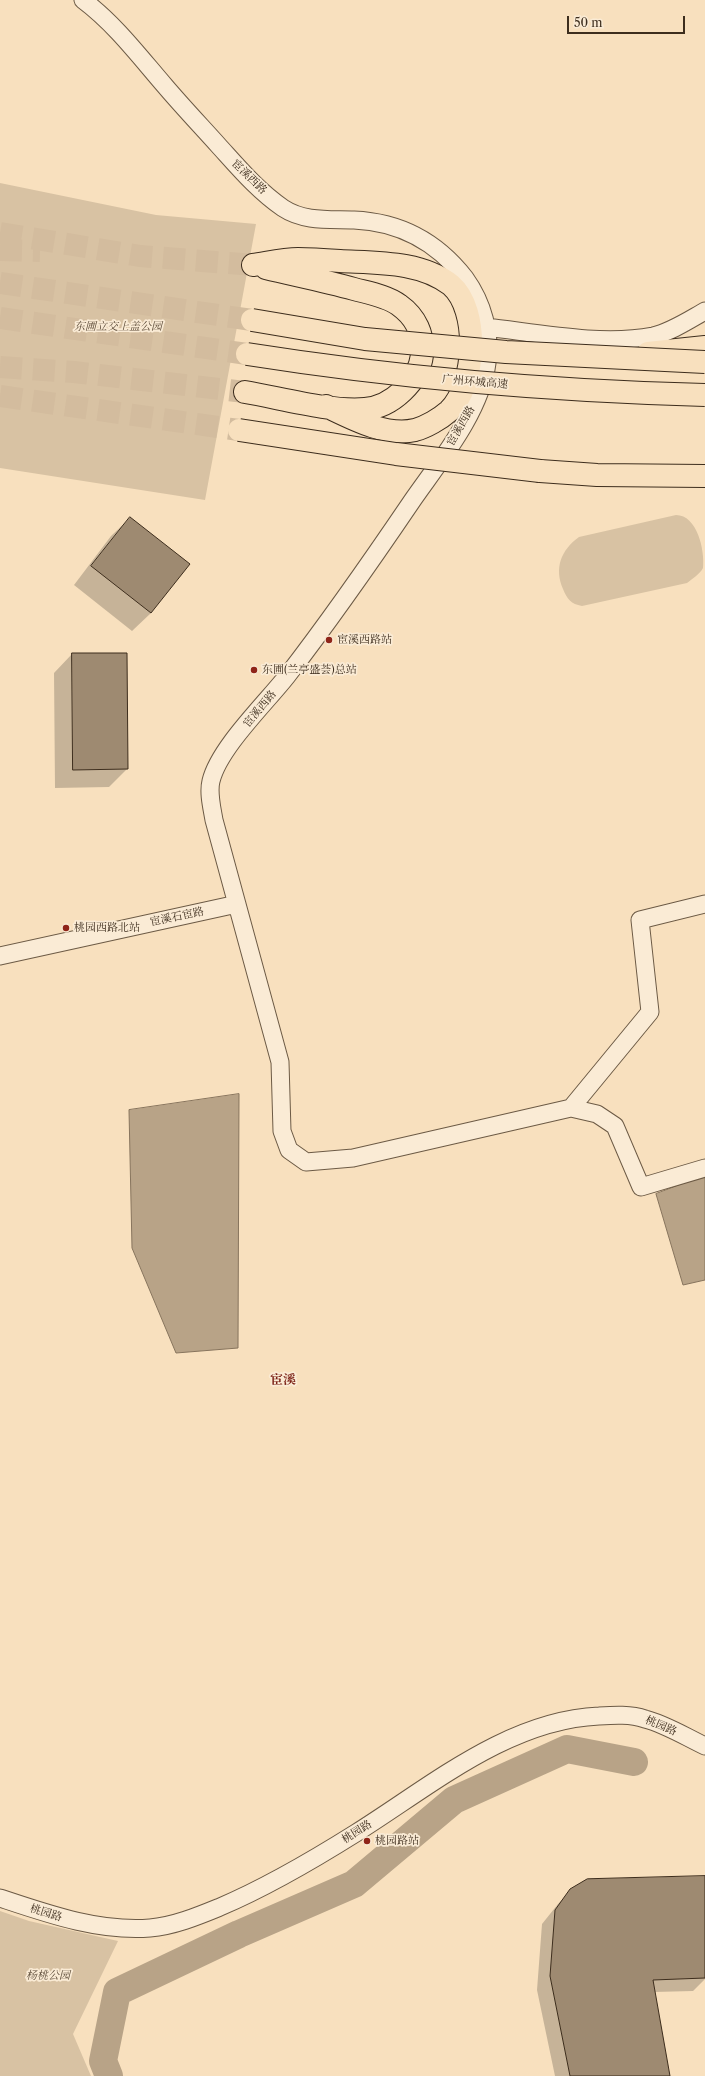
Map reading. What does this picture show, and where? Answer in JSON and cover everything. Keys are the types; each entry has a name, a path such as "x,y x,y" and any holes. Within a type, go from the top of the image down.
{"highway":[{"path":"245,392 326,406 366,409 382,404 409,385 420,368 422,352 420,331 410,313 398,304 374,294 253,265 297,259 382,264 411,268 434,275 451,286 462,298 471,338 470,365 462,392 449,411 431,424 414,430 387,430 364,424 326,406"},
{"path":"252,320 365,339 506,352 596,358 705,362"},
{"path":"596,358 705,347"},
{"name":"广州环城高速","path":"247,354 348,370 455,381 569,390 705,395"},
{"path":"239,430 396,454 540,471 597,475 705,476"}],"street":[{"name":"宦溪西路","path":"83,0 111,24 236,166 269,196 296,216 357,220 391,225 412,233 432,245 451,261 467,282 479,302 489,338 487,364 484,378 475,403 452,442 322,631 227,750 210,782 211,803 280,1062 282,1131 288,1150 306,1162 353,1158 571,1108"},
{"path":"486,327 606,340 653,336 681,324 705,311"},
{"name":"宦溪石宦路","path":"0,956 237,904"},
{"path":"705,904 640,920 650,1012 571,1108 597,1114 615,1126 641,1187 705,1168"},
{"name":"桃园路","path":"0,1898 58,1917 102,1926 128,1929 152,1928 184,1921 250,1894 354,1835 483,1752 529,1729 560,1720 617,1715 645,1718 705,1746"}],"green space":[{"name":"东圃立交上盖公园","path":"0,183 156,215 256,224 205,500 0,468"},
{"path":"676,515 689,521 694,527 703,552 703,568 687,583 582,606 575,604 568,598 560,581 559,567 568,548 579,537"},
{"name":"杨桃公园","path":"0,1911 29,1921 118,1941 73,2034 91,2076 0,2076"}],"shaded area":[{"path":"239,1094 238,1348 176,1353 132,1248 129,1110"},
{"path":"705,1176 705,1280 683,1285 656,1194"}],"building":[{"path":"130,517 190,564 151,613 91,566"},
{"path":"72,653 127,653 128,769 73,770"},
{"path":"705,1876 705,1978 653,1980 670,2076 570,2076 550,1976 555,1910 570,1889 587,1879"}],"waterway":[{"path":"109,2076 103,2061 117,1992 239,1934 354,1884 454,1800 567,1749 634,1762"}],"tunnel":[{"path":"0,233 140,256 253,265"},
{"path":"0,250 40,251"},
{"path":"0,283 252,320"},
{"path":"0,318 247,354"},
{"path":"0,367 74,372 245,392"},
{"path":"0,396 239,430"}],"place":[{"name":"宦溪西路站","path":"329,640"},
{"name":"东圃(兰亭盛荟)总站","path":"254,670"},
{"name":"桃园西路北站","path":"66,928"},
{"name":"桃园路站","path":"367,1841"}],"district":[{"name":"宦溪","path":"283,1380"}]}
